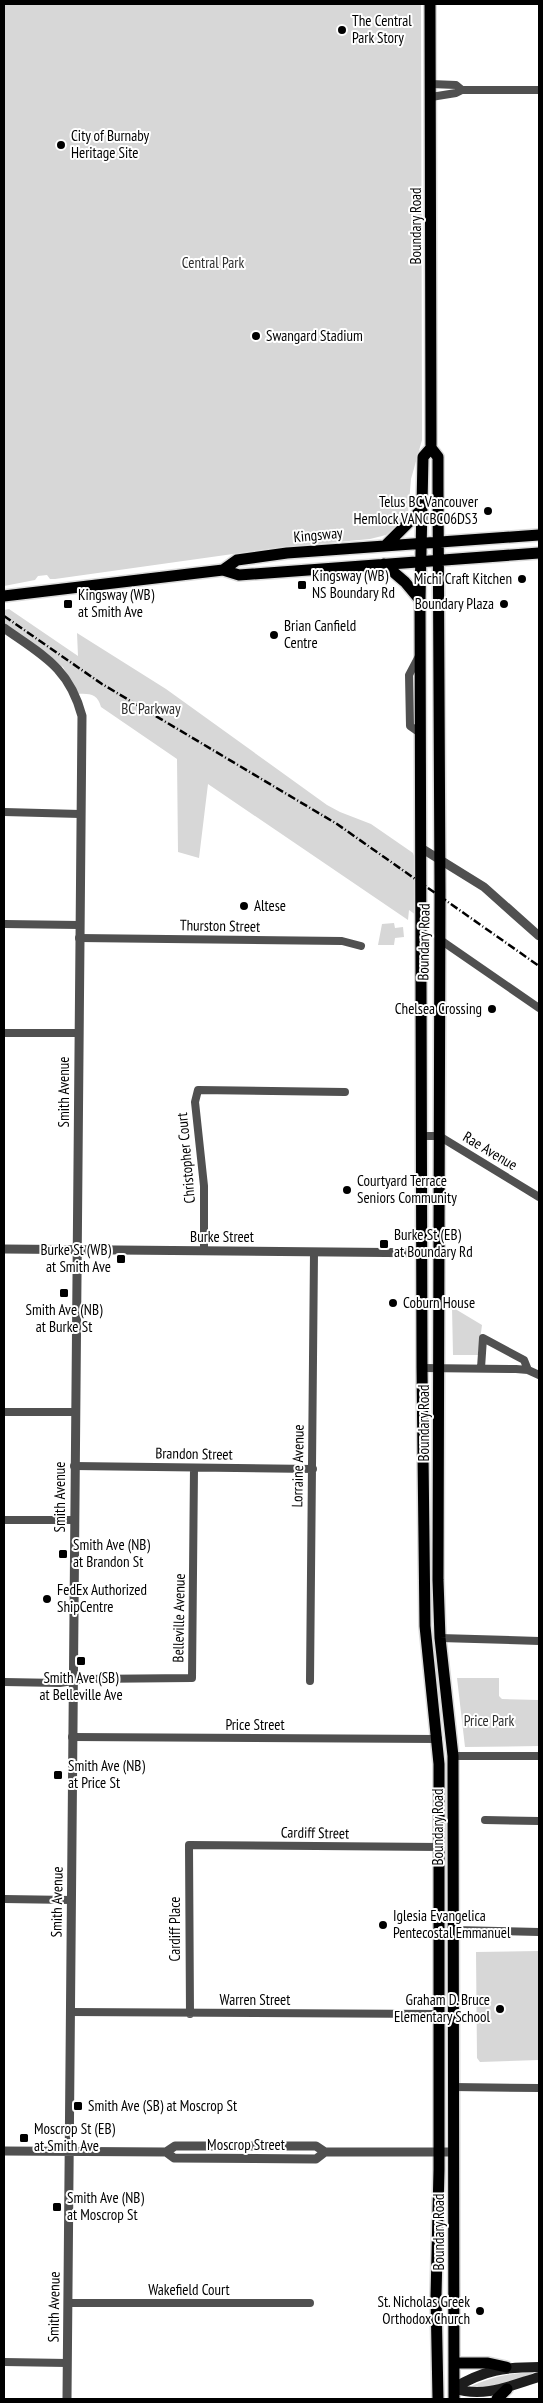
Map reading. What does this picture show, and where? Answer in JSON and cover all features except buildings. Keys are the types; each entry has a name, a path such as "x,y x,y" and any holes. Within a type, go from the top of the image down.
{"main road":[{"name":"Boundary Road","path":"430,4 431,448 438,457 439,542 440,1368 438,1580 440,1638 453,1756 454,2394"},
{"name":"Boundary Road","path":"431,448 423,457 420,600 423,1136 422,1368 425,1626 430,1691 435,1711 438,1739 440,1847 438,2399"},
{"path":"386,544 421,510"},
{"name":"Kingsway","path":"223,570 237,560 287,553 386,544 539,535"},
{"name":"Kingsway","path":"4,596 223,570 239,575 539,553"},
{"path":"384,564 405,582 420,600"},
{"path":"435,1711 446,1749 453,1756"},
{"path":"454,2363 488,2362 506,2367 539,2367"},
{"path":"446,2399 475,2376 506,2367"},
{"path":"437,2375 454,2394"},
{"path":"454,2394 507,2389 539,2378"},
{"path":"497,2399 507,2389"}],"street":[{"path":"431,84 456,85 462,90"},
{"path":"431,97 456,93 462,90 539,90"},
{"name":"Smith Avenue","path":"4,628 48,658 61,671 80,708 82,716 67,2399"},
{"path":"4,812 80,814"},
{"path":"421,848 484,887 539,936"},
{"path":"4,924 79,925"},
{"name":"Thurston Street","path":"79,938 342,941 361,946"},
{"path":"440,939 539,1008"},
{"path":"4,1033 78,1033"},
{"name":"Christopher Court","path":"204,1251 204,1195 195,1102 198,1090 345,1092"},
{"name":"Rae Avenue","path":"423,1136 440,1136 539,1198"},
{"name":"Burke Street","path":"4,1249 439,1253"},
{"name":"Lorraine Avenue","path":"310,1681 314,1252"},
{"path":"481,1368 483,1338 524,1360 528,1370"},
{"path":"422,1368 528,1370 539,1375"},
{"path":"4,1412 75,1412"},
{"name":"Brandon Street","path":"74,1466 313,1469"},
{"name":"Belleville Avenue","path":"72,1682 85,1679 192,1678 194,1468"},
{"path":"4,1520 74,1520"},
{"path":"440,1638 539,1641"},
{"path":"4,1682 72,1682"},
{"name":"Price Street","path":"72,1737 438,1739"},
{"path":"453,1756 539,1756"},
{"path":"485,1820 539,1820"},
{"name":"Cardiff Street","path":"189,1845 440,1847"},
{"name":"Cardiff Place","path":"189,1845 190,2014"},
{"path":"4,1899 71,1900"},
{"path":"453,1930 539,1932"},
{"name":"Warren Street","path":"70,2012 439,2014"},
{"path":"453,2087 539,2088"},
{"name":"Moscrop Street","path":"4,2151 166,2152 175,2146 316,2146 325,2152 453,2152"},
{"name":"Moscrop Street","path":"166,2152 174,2158 316,2159 325,2152"},
{"name":"Wakefield Court","path":"68,2303 310,2303"},
{"path":"4,2362 67,2363"}],"green space":[{"name":"Central Park","path":"4,4 421,4 422,440 411,479 408,514 405,519 386,535 370,539 275,548 55,579 50,579 47,575 38,576 35,580 4,586"},
{"name":"BC Parkway","path":"9,609 78,656 77,633 166,689 327,805 371,824 413,853 415,859 416,915 409,910 408,920 208,784 199,858 178,852 177,759 101,707 98,699 92,695 77,694 63,667 4,624 4,610"},
{"path":"394,923 395,928 403,927 404,937 395,938 394,945 378,945 382,924"},
{"path":"452,1307 482,1325 478,1355 453,1355"},
{"name":"Price Park","path":"457,1678 499,1678 499,1696 502,1699 539,1700 539,1746 465,1747"},
{"name":"Graham D. Bruce Elementary School","path":"539,1951 539,2060 480,2062 477,2058 476,1952"},
{"path":"534,2372 521,2379 504,2384 470,2387 501,2376"}],"railway":[{"path":"4,616 102,684 337,824 539,966"}],"place":[{"name":"The Central Park Story","path":"342,30"},
{"name":"City of Burnaby Heritage Site","path":"61,145"},
{"name":"Swangard Stadium","path":"256,336"},
{"name":"Telus BC Vancouver Hemlock VANCBC06DS3","path":"488,511"},
{"name":"Michi Craft Kitchen","path":"522,579"},
{"name":"Kingsway (WB) NS Boundary Rd","path":"302,585"},
{"name":"Kingsway (WB) at Smith Ave","path":"68,604"},
{"name":"Boundary Plaza","path":"504,604"},
{"name":"Brian Canfield Centre","path":"274,635"},
{"name":"Altese","path":"244,906"},
{"name":"Chelsea Crossing","path":"492,1009"},
{"name":"Courtyard Terrace Seniors Community","path":"347,1190"},
{"name":"Burke St (EB) at Boundary Rd","path":"384,1244"},
{"name":"Burke St (WB) at Smith Ave","path":"121,1259"},
{"name":"Smith Ave (NB) at Burke St","path":"64,1293"},
{"name":"Coburn House","path":"393,1303"},
{"name":"Smith Ave (NB) at Brandon St","path":"63,1554"},
{"name":"FedEx Authorized ShipCentre","path":"47,1599"},
{"name":"Smith Ave (SB) at Belleville Ave","path":"81,1661"},
{"name":"Smith Ave (NB) at Price St","path":"58,1775"},
{"name":"Iglesia Evangelica Pentecostal Emmanuel","path":"383,1925"},
{"name":"Graham D. Bruce Elementary School","path":"500,2009"},
{"name":"Smith Ave (SB) at Moscrop St","path":"78,2106"},
{"name":"Moscrop St (EB) at Smith Ave","path":"24,2138"},
{"name":"Smith Ave (NB) at Moscrop St","path":"57,2207"},
{"name":"St. Nicholas Greek Orthodox Church","path":"480,2311"}]}
